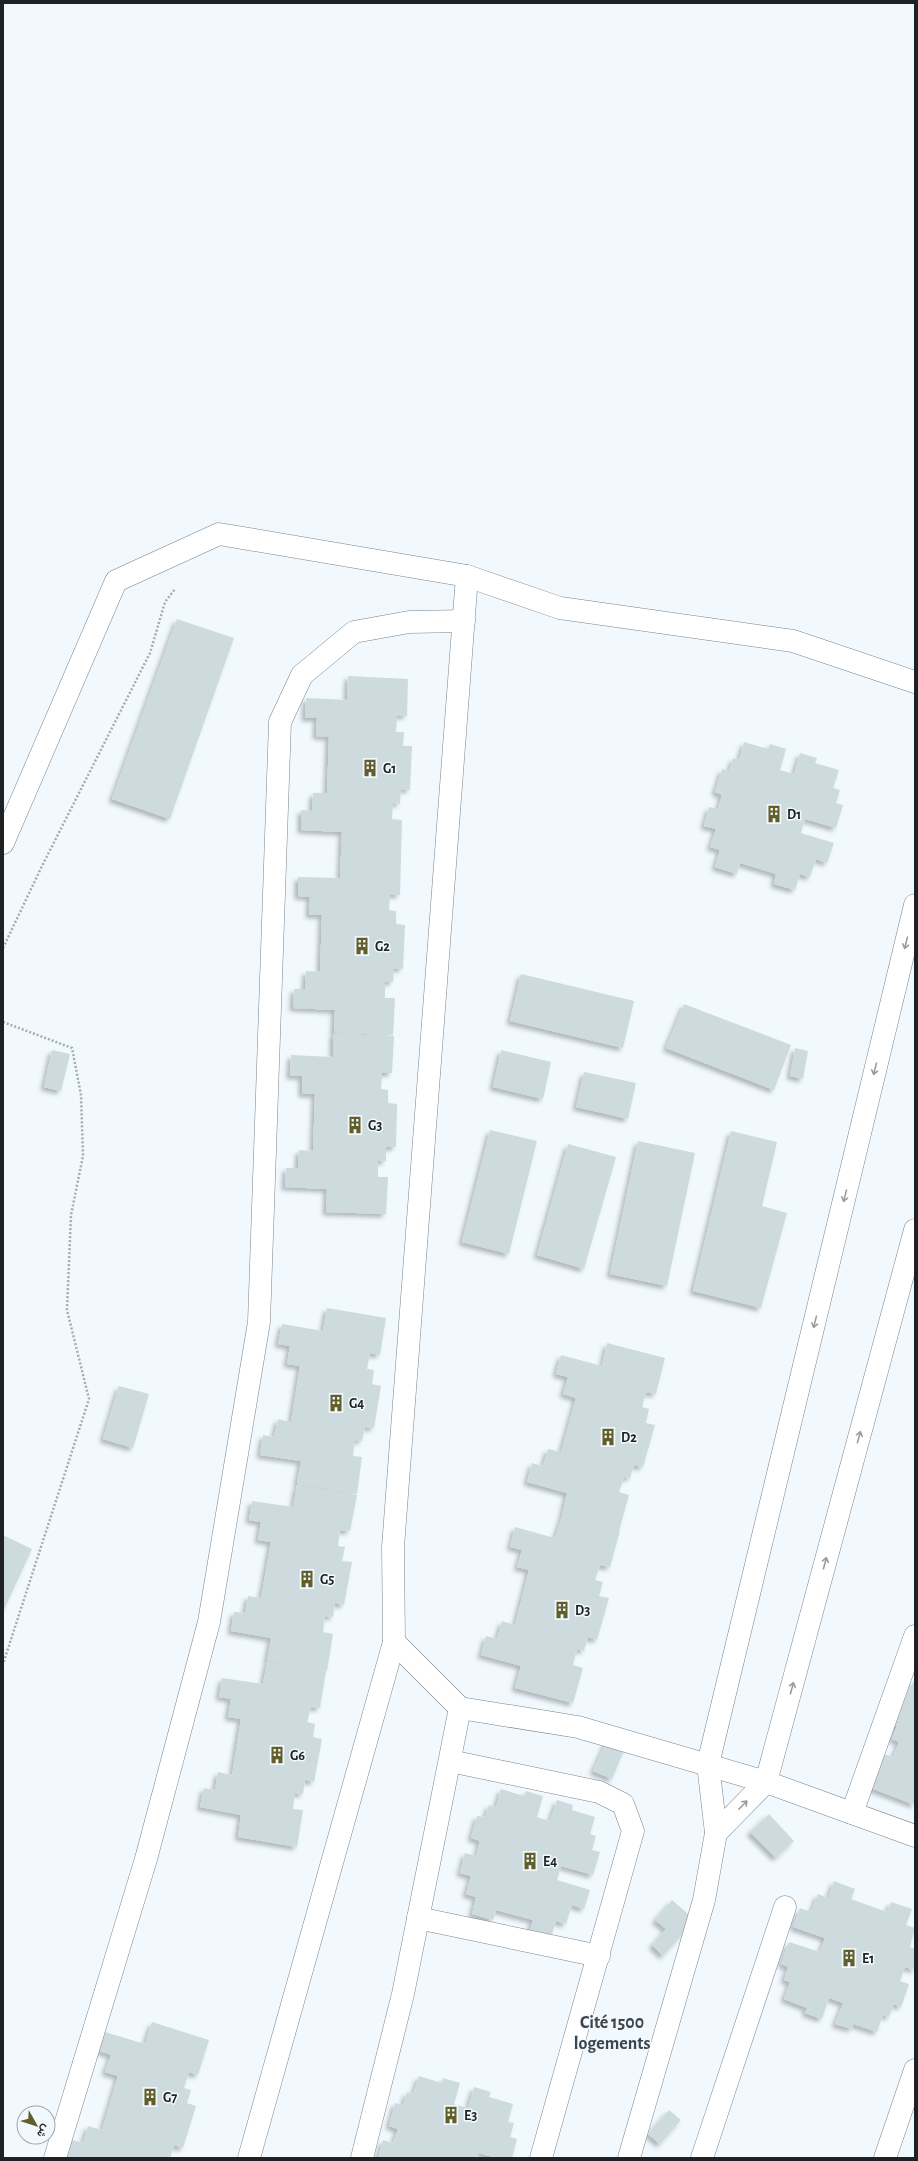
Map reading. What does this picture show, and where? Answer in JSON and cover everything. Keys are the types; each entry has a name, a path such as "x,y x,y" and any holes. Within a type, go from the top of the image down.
{"street":[{"path":"3,843 116,581 219,534 467,576 560,608 793,641 915,682"},
{"path":"249,2158 394,1642 393,1548 467,576"},
{"path":"55,2158 146,1859 208,1622 259,1322 280,722 302,675 354,632 409,622 464,621"},
{"path":"629,2158 704,1900 716,1833 708,1764 915,905"},
{"path":"716,1833 766,1782 915,1230"},
{"path":"852,1813 915,1636"},
{"path":"394,1642 460,1708 578,1726 766,1782 915,1836"},
{"path":"362,2158 403,1994 460,1708"},
{"path":"450,1761 599,1792 623,1804 633,1831 541,2158"},
{"path":"702,2158 785,1907"},
{"path":"418,1918 599,1956"},
{"path":"885,2158 915,2070"}],"path":[{"path":"3,948 42,866 150,653 165,602 180,584"},
{"path":"3,1022 72,1048 81,1095 83,1156 72,1215 67,1310 89,1399 3,1664"}],"building":[{"path":"177,619 234,638 170,819 112,799"},
{"path":"348,676 408,679 407,716 397,715 396,732 404,732 403,746 412,746 410,790 401,789 400,804 393,803 392,819 402,820 400,895 390,894 389,910 396,911 396,924 405,925 403,969 394,968 393,982 385,982 385,998 395,998 393,1035 334,1033 335,1010 293,1008 294,989 305,989 306,971 320,972 322,915 309,915 310,897 298,896 298,877 340,878 342,832 301,830 301,810 312,811 313,793 327,793 329,737 316,736 317,718 305,718 306,698 347,700"},
{"name":"D1","path":"744,742 768,749 770,744 786,749 780,770 794,774 800,753 817,758 815,763 839,770 833,788 840,790 836,803 843,805 836,828 805,819 801,833 834,843 827,863 816,859 810,877 800,874 795,890 774,884 776,874 740,863 737,874 715,867 720,850 710,847 716,829 704,826 709,807 718,809 722,795 715,792 722,769 729,771 733,758 739,760"},
{"path":"521,974 634,1001 623,1048 510,1021"},
{"path":"684,1004 791,1045 774,1090 666,1048"},
{"name":"G3","path":"333,1034 394,1036 392,1073 382,1073 381,1089 388,1090 388,1103 397,1104 396,1147 386,1147 386,1161 378,1161 378,1177 388,1177 386,1214 326,1212 327,1189 285,1187 286,1168 298,1168 299,1150 313,1151 315,1094 302,1094 302,1076 290,1076 291,1055 333,1057"},
{"path":"795,1048 808,1051 803,1079 790,1076"},
{"path":"52,1050 70,1054 61,1091 44,1087"},
{"path":"501,1050 551,1062 543,1099 493,1087"},
{"path":"584,1072 636,1083 628,1119 576,1107"},
{"path":"490,1130 537,1141 509,1254 462,1242"},
{"path":"731,1131 777,1142 762,1206 787,1213 761,1308 693,1291"},
{"path":"638,1141 695,1153 667,1286 610,1274"},
{"path":"568,1144 616,1157 584,1269 537,1255"},
{"name":"G4","path":"327,1308 386,1318 380,1355 370,1353 367,1369 374,1370 372,1384 381,1386 374,1428 365,1427 362,1441 355,1440 353,1456 362,1457 357,1494 297,1484 301,1461 260,1455 263,1435 274,1437 278,1419 291,1422 300,1366 287,1364 290,1346 278,1344 282,1324 323,1331"},
{"path":"607,1343 665,1358 656,1394 646,1392 642,1407 649,1409 646,1423 655,1425 643,1467 634,1465 630,1478 624,1477 619,1492 629,1495 610,1567 600,1565 595,1580 603,1582 599,1596 609,1598 597,1640 588,1637 584,1651 577,1649 573,1665 583,1668 573,1703 515,1688 521,1666 481,1655 486,1636 497,1639 502,1621 515,1625 529,1570 517,1567 522,1550 510,1547 515,1527 555,1538 562,1516 567,1493 527,1482 532,1463 543,1466 548,1449 561,1452 576,1398 563,1394 568,1377 556,1374 561,1355 602,1366"},
{"path":"119,1386 149,1394 133,1448 103,1439"},
{"name":"G5","path":"297,1485 357,1495 350,1531 340,1530 338,1546 345,1547 342,1561 352,1562 344,1605 335,1603 333,1617 325,1616 323,1632 333,1634 327,1671 267,1661 271,1638 231,1631 234,1612 245,1613 248,1596 261,1598 271,1542 258,1540 261,1522 249,1520 252,1501 293,1507"},
{"path":"3,1535 32,1549 3,1612"},
{"name":"G6","path":"267,1662 326,1671 320,1708 311,1707 307,1722 315,1724 313,1737 322,1739 314,1782 305,1780 303,1794 295,1793 293,1809 303,1810 297,1847 238,1837 241,1815 200,1807 204,1788 215,1790 218,1772 232,1775 241,1719 228,1717 231,1699 219,1697 222,1678 263,1684"},
{"path":"915,1678 915,1805 871,1788 884,1754 893,1757 899,1742 892,1739 897,1726 888,1723 903,1682 912,1685"},
{"path":"608,1738 626,1746 612,1779 593,1771"},
{"name":"E4","path":"501,1789 524,1796 526,1791 543,1796 537,1817 550,1821 557,1800 573,1805 572,1810 595,1817 590,1834 596,1836 592,1850 600,1852 593,1875 561,1866 557,1880 590,1890 584,1909 572,1905 566,1924 556,1921 551,1937 530,1931 533,1920 496,1910 493,1920 472,1914 476,1897 466,1894 471,1876 460,1873 465,1853 476,1856 480,1841 471,1838 477,1816 485,1817 489,1805 496,1807"},
{"path":"769,1814 794,1841 776,1858 750,1832"},
{"name":"E1","path":"834,1881 855,1889 851,1899 887,1912 891,1902 912,1909 906,1925 915,1928 910,1947 915,1949 915,1970 905,1967 900,1981 909,1984 901,2007 894,2004 889,2017 883,2015 877,2032 853,2024 852,2029 835,2024 843,2003 829,1998 822,2019 805,2013 807,2008 784,1999 790,1982 784,1980 788,1967 781,1964 789,1942 820,1952 825,1938 793,1927 800,1908 811,1912 818,1894 828,1898"},
{"path":"672,1900 695,1920 663,1956 652,1945 666,1929 655,1920"},
{"name":"G7","path":"152,2022 209,2040 198,2075 189,2072 184,2088 191,2090 187,2103 196,2106 183,2148 174,2145 170,2158 163,2156 162,2158 67,2158 72,2140 83,2143 88,2126 102,2130 118,2076 105,2072 111,2055 100,2051 105,2032 145,2044"},
{"name":"E3","path":"419,2076 442,2083 443,2078 460,2083 454,2104 468,2108 474,2087 491,2092 489,2097 513,2104 508,2122 514,2123 510,2137 517,2139 512,2158 497,2158 479,2153 477,2158 378,2158 383,2140 393,2143 398,2129 389,2126 395,2103 403,2105 407,2092 413,2094"},
{"path":"669,2110 681,2120 660,2144 648,2134"}],"place":[{"name":"G1","path":"370,768"},
{"name":"D1","path":"774,814"},
{"name":"G2","path":"362,946"},
{"name":"G3","path":"355,1125"},
{"name":"G4","path":"336,1403"},
{"name":"D2","path":"608,1437"},
{"name":"G5","path":"307,1579"},
{"name":"D3","path":"562,1610"},
{"name":"G6","path":"277,1755"},
{"name":"E4","path":"530,1861"},
{"name":"E1","path":"849,1958"},
{"name":"G7","path":"150,2097"},
{"name":"E3","path":"451,2115"}],"district":[{"name":"Cité 1500 logements","path":"612,2032"}]}
